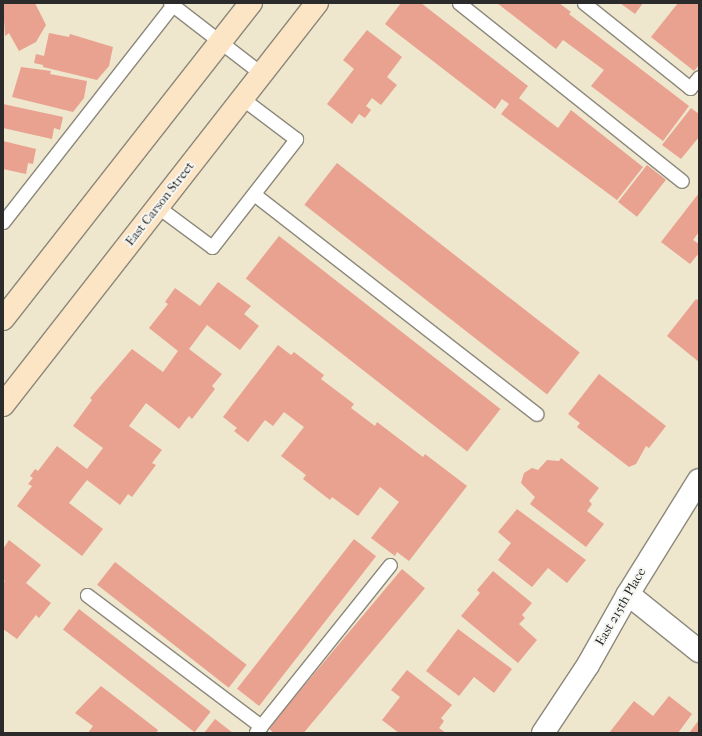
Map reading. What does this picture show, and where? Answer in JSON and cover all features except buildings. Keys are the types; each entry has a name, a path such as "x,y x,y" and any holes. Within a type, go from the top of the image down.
{"main road":[{"path":"3,319 250,3"},
{"name":"East Carson Street","path":"3,405 317,3"}],"street":[{"name":"East 215th Place","path":"543,733 588,665 628,594 699,480"},
{"path":"628,594 699,651"}],"lane":[{"path":"459,3 682,181"},
{"path":"584,3 690,88 699,77"},
{"path":"3,222 172,4 262,74"},
{"path":"158,207 212,248 296,139 243,99"},
{"path":"254,194 537,414"},
{"path":"87,595 258,729 390,564"}]}
